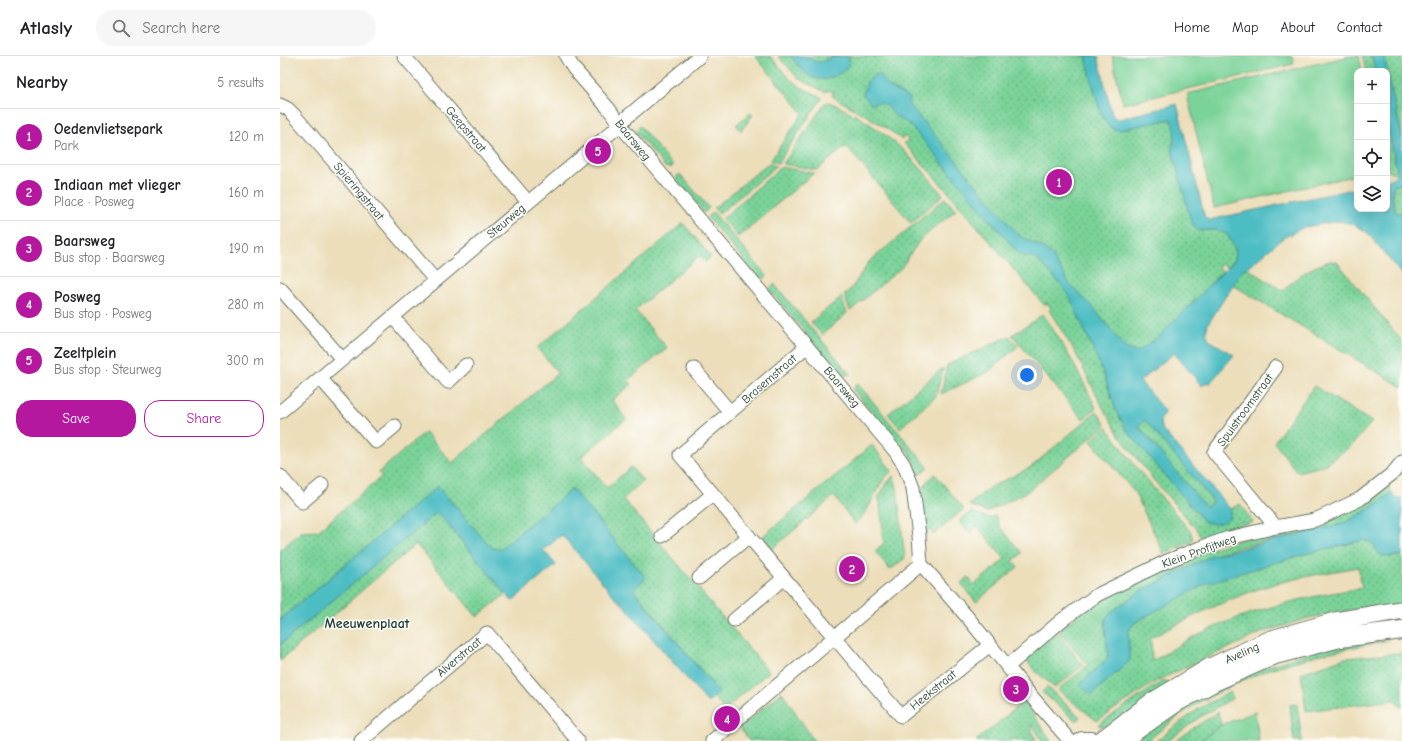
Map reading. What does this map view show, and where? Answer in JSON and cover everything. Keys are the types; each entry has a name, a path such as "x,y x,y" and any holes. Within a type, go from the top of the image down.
{"main road":[{"name":"Aveling","path":"1101,741 1151,702 1209,668 1270,640 1336,621 1402,610"},
{"name":"Aveling","path":"1121,741 1177,702 1214,682 1275,655 1340,638 1402,630"},
{"path":"1082,741 1092,741"}],"street":[{"name":"Geepstraat","path":"404,56 528,202"},
{"name":"Baarsweg","path":"566,56 574,69 609,109 620,125 887,440 904,465 913,488 921,564"},
{"name":"Steurweg","path":"280,412 620,125 699,56"},
{"name":"Spieringstraat","path":"280,105 288,109 294,115 435,280"},
{"path":"280,288 342,359"},
{"path":"392,317 448,382 466,365"},
{"name":"Brasemstraat","path":"808,346 680,455 834,637"},
{"name":"Spuistroomstraat","path":"1276,366 1214,452 1276,527"},
{"name":"Brasemstraat","path":"694,369 730,412"},
{"path":"320,378 376,442 395,426"},
{"name":"Klein Profijtweg","path":"1007,667 1062,620 1097,595 1188,552 1229,538 1315,520 1360,499 1393,473 1402,462"},
{"path":"280,476 302,502 322,485"},
{"path":"662,536 713,494"},
{"path":"699,578 749,536"},
{"path":"712,741 921,564 1070,741"},
{"path":"734,620 784,578"},
{"name":"Alverstraat","path":"361,741 487,633 578,741"},
{"name":"Heekstraat","path":"834,637 901,716 990,645"}],"green space":[{"path":"755,56 770,56 791,80 804,89 822,98 778,163 770,161 803,113"},
{"path":"778,56 1086,56 1101,114 1112,128 1120,130 1171,119 1175,131 1172,150 1199,231 1215,230 1227,234 1235,248 1236,255 1227,268 1221,264 1218,268 1223,271 1194,302 1154,341 1144,349 1137,352 1125,348 1086,300 1103,372 1117,413 1128,432 1205,522 1210,523 1230,513 1230,509 1240,504 1253,522 1216,531 1201,538 1197,530 1151,477 1119,435 1102,406 1075,352 1049,310 1051,308 1047,303 1044,305 948,192 904,143 908,140 905,136 901,139 876,122 832,96 833,92 829,90 825,92 798,78"},
{"path":"1112,56 1292,56 1294,64 1123,104"},
{"path":"1350,56 1359,56 1361,68 1354,68 1354,176 1214,208 1187,94"},
{"path":"1362,56 1372,56 1374,68 1365,68"},
{"path":"1384,56 1402,56 1402,138 1390,83 1390,68 1387,68"},
{"path":"829,102 850,112 888,137 915,162 943,195 911,223 847,147 845,147 817,170 783,164 825,103"},
{"path":"751,113 753,115 741,131 736,125"},
{"path":"640,126 673,166 670,168 665,167 635,131"},
{"path":"1390,138 1398,174 1390,172"},
{"path":"767,164 776,166 719,214 714,208"},
{"path":"781,167 814,173 738,237 723,218"},
{"path":"680,174 709,208 704,213 677,181 677,176"},
{"path":"1402,183 1402,212 1396,213 1392,195 1394,186"},
{"path":"945,198 956,210 920,240 901,268 850,311 844,295 851,289 869,262"},
{"path":"713,212 767,276 764,279 759,278 707,217"},
{"path":"683,223 711,257 705,262 699,256 635,310 667,348 628,380 632,384 612,400 626,419 581,457 607,488 631,467 643,481 623,499 769,672 724,710 714,697 719,692 633,589 645,578 572,489 500,549 492,548 439,488 429,494 280,620 280,550 301,532 318,531 382,476 379,472 425,432 452,463 558,373 537,348"},
{"path":"1330,261 1337,262 1402,341 1402,387 1233,285 1243,269 1247,268 1283,291 1304,273 1316,266"},
{"path":"774,284 850,374 842,376 770,291"},
{"path":"841,297 847,313 822,335 811,322"},
{"path":"1043,314 1071,360 1096,408 1083,419 1012,335"},
{"path":"1009,336 1018,346 988,372 941,394 947,365"},
{"path":"943,368 936,396 900,428 888,414"},
{"path":"857,383 928,467 921,473 917,474 915,470 917,468 907,449 906,450 853,390"},
{"path":"1314,386 1372,422 1351,446 1323,466 1297,472 1274,442"},
{"path":"1097,411 1106,425 1027,492 987,512 969,505 989,488 1031,467"},
{"path":"1145,419 1213,501 1205,507 1138,425"},
{"path":"1107,427 1136,467 1191,532 1193,541 1164,554 1135,493 1091,441"},
{"path":"872,445 892,471 881,483 866,512 861,518 855,524 834,496 772,549 763,536"},
{"path":"935,474 964,509 933,535 932,530 928,531 926,536 921,492 927,481"},
{"path":"893,476 897,487 905,558 890,570 875,551 884,543 880,503 878,498"},
{"path":"1388,486 1392,493 1366,511 1342,524 1239,547 1211,556 1139,592 1110,613 1106,619 1107,659 1091,695 1134,623 1207,582 1301,555 1364,540 1373,543 1376,550 1391,557 1402,555 1402,607 1378,610 1371,606 1309,618 1261,633 1158,680 1097,721 1058,690 1088,665 1058,631 1089,606 1195,554 1245,538 1326,522 1358,507","holes":["1358,567 1362,588 1274,606 1231,620 1189,639 1152,661 1151,638 1211,608 1258,589 1295,579"]},
{"path":"971,512 989,518 995,515 1000,527 1022,553 1013,561 1018,567 976,602 961,583 968,577 974,585 1005,559 977,526 969,533 959,521"},
{"path":"435,514 440,515 506,594 477,617 416,544 280,661 280,645"},
{"path":"1056,632 1083,665 1055,688 1034,670 1025,659"},
{"path":"1389,640 1317,655 1270,669 1241,681 1196,704 1147,741 1130,741 1175,711 1237,677 1322,648"},
{"path":"1402,653 1402,708 1395,700 1306,711 1301,673 1345,658"},
{"path":"1162,681 1171,684 1109,729 1098,725"},
{"path":"1047,687 1080,717 1076,721 1042,692"},
{"path":"782,692 814,741 749,741 740,728"},
{"path":"1230,692 1233,698 1200,717 1168,741 1156,741 1198,709"},
{"path":"1024,701 1051,741 1042,741 1032,724 1032,733 1037,741 1021,741 1014,739 1011,741 976,741"},
{"path":"1297,704 1302,741 1294,741 1290,705"},
{"path":"1218,712 1221,725 1200,741 1176,741 1192,729"},
{"path":"1255,712 1259,741 1200,741 1221,725"}],"water":[{"path":"790,56 804,56 816,62 820,62 830,58 847,56 850,62 839,74 822,79 810,76"},
{"path":"1086,56 1098,56 1112,114 1115,118 1119,119 1177,104 1205,218 1209,220 1354,189 1354,212 1390,212 1390,179 1398,174 1390,138 1390,83 1402,138 1402,183 1394,186 1392,195 1396,213 1402,212 1402,275 1368,233 1353,224 1339,221 1304,227 1283,238 1247,268 1243,269 1208,324 1206,332 1209,340 1234,355 1209,384 1207,382 1202,386 1174,353 1140,381 1165,412 1160,420 1162,429 1230,509 1230,516 1225,521 1218,524 1203,520 1128,432 1117,413 1103,372 1069,295 1047,269 1037,260 1019,254 910,125 894,115 884,104 871,104 863,94 870,79 878,74 888,86 911,99 907,102 1016,232 1023,238 1044,248 1052,255 1070,285 1091,305 1127,349 1137,352 1156,339 1235,260 1236,250 1227,234 1215,230 1198,230 1191,221 1172,150 1175,131 1171,119 1120,130 1111,128 1106,123 1102,115 1092,83","holes":["1145,420 1213,501 1206,507 1138,426"]},
{"path":"1372,56 1384,56 1387,68 1374,68"},
{"path":"437,487 492,548 500,549 572,489 646,578 633,590 719,692 708,703 620,601 618,601 562,535 563,534 542,551 544,551 556,565 512,601 440,515 435,514 280,645 280,620"},
{"path":"1392,493 1398,499 1402,498 1402,555 1388,557 1381,555 1373,543 1364,540 1301,555 1207,583 1134,623 1128,632 1130,661 1091,695 1080,684 1107,659 1106,619 1110,613 1139,592 1211,556 1342,524 1366,511"}],"place":[{"name":"Zeeltplein","path":"598,151"},
{"name":"Oedenvlietsepark","path":"1059,182"},
{"name":"Indiaan met vlieger","path":"852,569"},
{"name":"Baarsweg","path":"1016,689"},
{"name":"Posweg","path":"727,719"}],"district":[{"name":"Meeuwenplaat","path":"367,623"}]}
